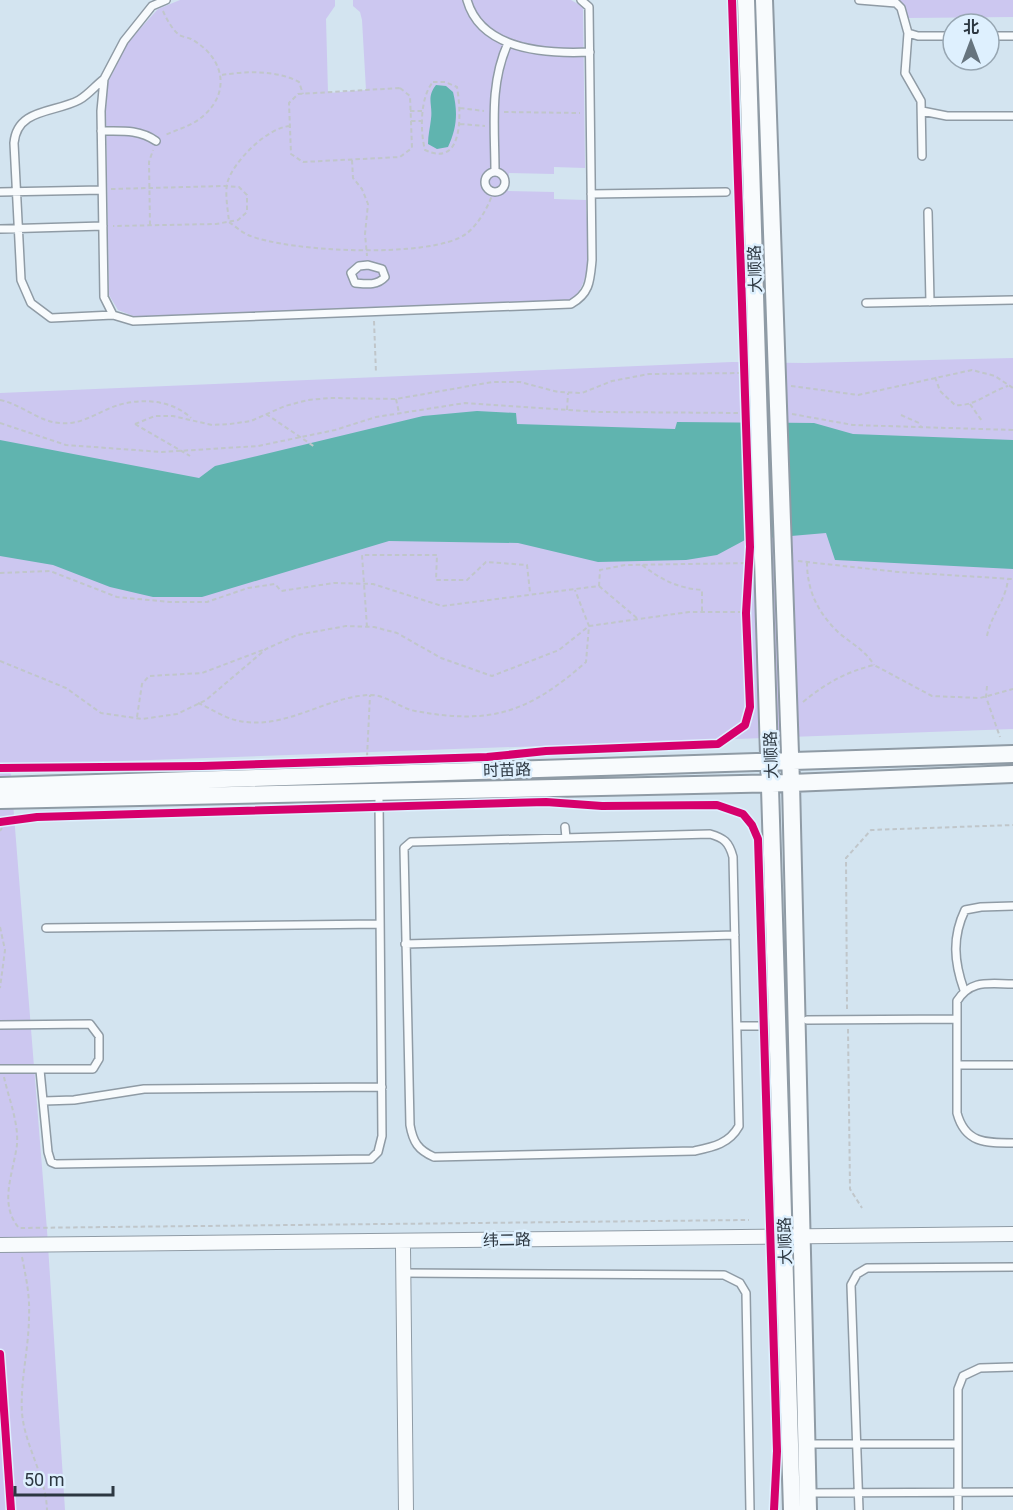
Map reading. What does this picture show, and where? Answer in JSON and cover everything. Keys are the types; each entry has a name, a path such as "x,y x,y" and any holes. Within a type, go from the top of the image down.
{"street":[{"name":"大顺路","path":"746,0 792,1510"},
{"name":"大顺路","path":"764,0 781,415 790,555 790,762 808,1510"},
{"name":"时苗路","path":"0,800 43,792 1013,754"},
{"name":"时苗路","path":"0,786 43,792 791,783 1013,774"},
{"path":"0,778 43,792"},
{"path":"1,822 43,792"},
{"name":"纬二路","path":"0,1245 1013,1234"},
{"path":"403,1248 406,1510"}],"lane":[{"path":"468,0 487,31 508,43 540,51 590,52"},
{"path":"163,1 152,6 124,41 104,79 80,99 24,119 15,132 21,280 31,303 51,318 113,315 134,321 373,312 571,304 583,297 590,284 591,194 589,7 581,0"},
{"path":"859,0 896,3 901,8 908,33 905,73 918,94 922,111 922,156"},
{"path":"908,33 918,36 941,36"},
{"path":"495,172 494,92 501,57 508,43"},
{"path":"104,79 101,130 104,297 113,315"},
{"path":"922,111 947,116 1013,116"},
{"path":"101,130 132,131 147,135 156,141"},
{"path":"495,172 503,177 505,183 502,189 493,192 487,189 484,183 486,177 495,172"},
{"path":"0,192 102,190"},
{"path":"591,194 726,192"},
{"path":"928,212 930,302"},
{"path":"0,229 103,226"},
{"path":"368,265 382,269 383,280 372,284 355,283 351,273 359,266 368,265"},
{"path":"866,303 1013,300"},
{"path":"40,1070 48,1152 51,1162 56,1164 371,1159 378,1152 382,1136 379,800"},
{"path":"565,827 566,838"},
{"path":"710,834 722,837 730,845 733,857 735,935 739,1126 733,1138 714,1147 694,1151 434,1157 422,1152 413,1141 410,1125 403,856 404,848 411,842 710,834"},
{"path":"964,990 957,970 956,929 965,910 1013,906"},
{"path":"46,928 380,924"},
{"path":"405,944 735,935"},
{"path":"1013,984 979,984 964,990 957,1001 957,1113 962,1129 973,1138 1013,1143"},
{"path":"807,1020 957,1019"},
{"path":"0,1025 90,1024 99,1036 99,1059 93,1069 2,1071"},
{"path":"737,1026 763,1026"},
{"path":"957,1065 1013,1065"},
{"path":"44,1101 74,1100 144,1089 382,1087"},
{"path":"859,1510 851,1285 857,1274 867,1268 1013,1267"},
{"path":"404,1273 724,1275 740,1283 746,1293 750,1510"},
{"path":"958,1510 958,1389 963,1376 980,1368 1013,1367"},
{"path":"807,1444 958,1444"},
{"path":"808,1493 1013,1492"}],"path":[{"path":"150,225 150,162 156,141 198,120 215,104 221,89 222,75 213,59 191,39 178,35 166,18 163,1"},
{"path":"222,75 253,73 288,76 299,82 303,94"},
{"path":"433,82 445,82 457,87 460,124 454,145 445,153 435,155 425,150 424,111 424,92 433,82"},
{"path":"400,88 410,96 412,148 399,157 303,162 291,154 289,103 298,94 303,94 400,88"},
{"path":"460,108 590,113"},
{"path":"410,111 424,111"},
{"path":"411,121 424,121"},
{"path":"460,124 493,127"},
{"path":"229,222 227,186 229,178 243,158 265,135 278,127 290,126"},
{"path":"352,160 353,178 362,189 368,204 364,234 368,265"},
{"path":"102,190 227,186 239,187 247,195 247,212 238,220 229,222 103,226"},
{"path":"229,222 248,235 306,249 362,251 428,247 466,235 489,207 493,192"},
{"path":"373,312 376,373"},
{"path":"789,386 858,395 972,369 995,376 1013,388"},
{"path":"190,456 135,424 142,419 155,416 193,420 212,425 230,424 251,421 285,406 319,399 396,399 492,382 520,382 568,393 582,393 612,381 649,374 744,372"},
{"path":"935,377 940,391 955,405 970,405 984,395 1008,386"},
{"path":"567,410 568,393"},
{"path":"396,399 399,413"},
{"path":"0,400 17,404 49,421 60,423 84,420 110,408 130,403 172,404 193,420"},
{"path":"746,400 747,424"},
{"path":"0,423 66,445 162,453 258,446 399,413 465,403 567,410 746,413"},
{"path":"970,405 982,421"},
{"path":"267,414 315,447"},
{"path":"781,415 804,414 853,425 1013,430"},
{"path":"902,415 920,423 921,427"},
{"path":"367,627 362,584 362,555 437,555 436,580 467,580 486,562 527,566 530,594"},
{"path":"790,555 807,562 898,572 1013,579"},
{"path":"748,569 749,558"},
{"path":"599,586 600,570 642,565 761,562"},
{"path":"807,562 809,589 817,606 838,632 867,653 874,664 932,696 986,697 1013,689"},
{"path":"642,565 661,580 680,588 702,590 702,612"},
{"path":"0,573 50,571 117,597 170,602 207,602 248,588 275,584 281,591 334,583 362,584 407,594 427,603 442,606 599,586 639,619"},
{"path":"987,636 990,623 1005,597 1008,579"},
{"path":"198,703 234,720 257,723 282,720 340,699 370,695 388,698 412,711 451,716 488,717 517,709 550,690 586,662 589,626 575,590"},
{"path":"136,718 142,684 149,676 202,674 297,634 346,626 367,627 398,633 441,658 492,676 559,650 589,626 702,612 743,613 747,602"},
{"path":"0,661 66,688 101,713 136,718 177,714 198,703 266,649"},
{"path":"799,705 825,684 848,672 874,664"},
{"path":"987,686 986,697 1000,737"},
{"path":"367,757 370,695"},
{"path":"356,761 380,760"},
{"path":"848,1011 846,858 871,831 1013,825"},
{"path":"0,927 5,950 0,988"},
{"path":"848,1023 850,1188 862,1209"},
{"path":"2,1071 16,1126 16,1151 2,1200 9,1221 19,1228 750,1220"},
{"path":"21,1255 28,1288 30,1315 22,1412 27,1436 46,1491 47,1510"}],"shaded area":[{"path":"180,0 335,0 335,6 326,19 328,93 366,90 362,20 360,12 353,6 353,0 571,0 583,7 585,168 554,167 554,174 509,173 508,191 554,192 554,199 586,200 587,269 578,293 569,301 136,317 118,310 109,295 106,110 108,82 129,41 158,9"},
{"path":"890,0 1013,0 1013,17 1001,17 1001,12 941,12 941,18 908,18 902,5"},
{"path":"436,85 446,86 453,92 456,106 455,127 448,147 437,149 428,144 431,98"},
{"path":"1013,358 1013,729 10,765 47,1230 65,1510 0,1510 0,393 732,362 805,363"},
{"path":"477,411 516,413 517,424 675,429 677,422 814,423 853,434 1013,440 1013,569 835,560 826,533 745,540 717,555 686,560 598,562 518,543 389,541 202,597 153,597 110,587 53,565 0,556 0,440 199,478 215,466 423,416"}],"cycle path":[{"path":"0,768 202,766 487,757 546,751 718,744 745,725 750,707 746,613 750,547 732,0"},
{"path":"0,822 37,817 546,802 602,806 717,805 743,814 752,825 758,839 777,1451 774,1510"},
{"path":"0,1354 11,1510"}]}
